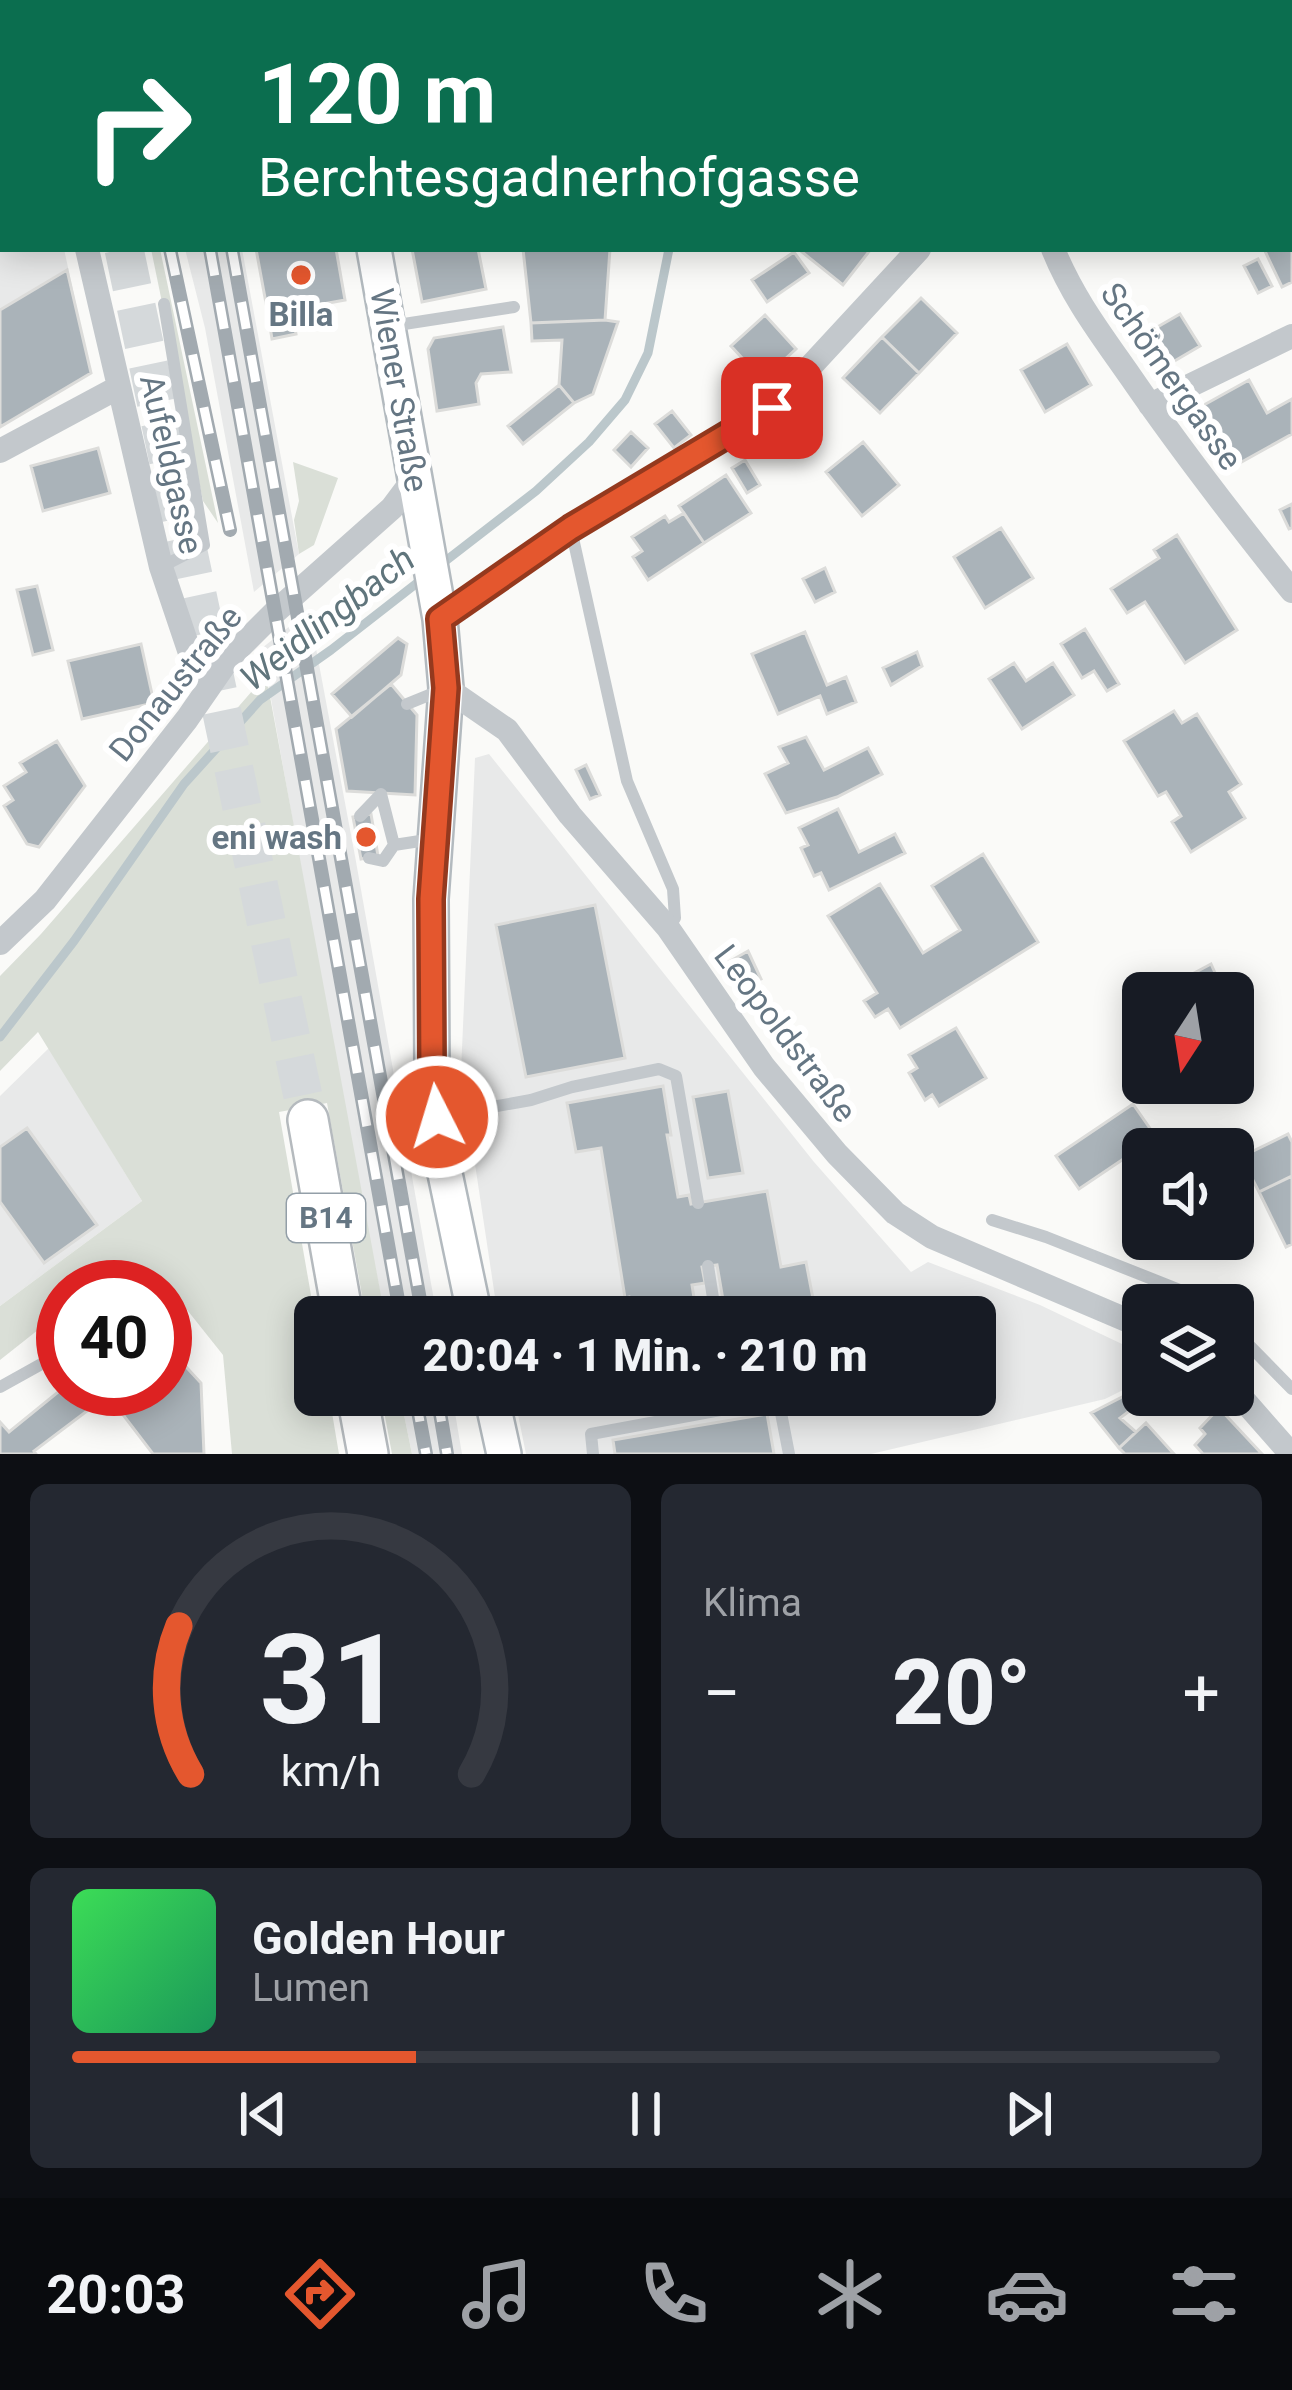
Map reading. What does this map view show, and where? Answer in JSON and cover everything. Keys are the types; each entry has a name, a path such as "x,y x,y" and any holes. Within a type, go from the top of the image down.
{"main road":[{"name":"B14","path":"308,1120 340,1296"},
{"path":"361,1416 368,1454"}],"street":[{"name":"Aufeldgasse","path":"88,252 161,567 194,665 208,688"},
{"name":"Wiener Straße","path":"375,252 439,608 446,688 431,899 432,1072 443,1164 471,1296"},
{"path":"439,608 772,408 916,252"},
{"name":"Schömergasse","path":"1054,252 1070,289 1150,405 1292,591"},
{"path":"1150,405 1292,335"},
{"path":"0,451 119,387"},
{"name":"Donaustraße","path":"0,943 45,900 245,642 392,508 416,476"},
{"name":"Leopoldstraße","path":"446,688 507,730 571,815 668,928 764,1067 837,1154 895,1213 932,1237 1122,1319"},
{"path":"1254,1412 1291,1454"},
{"path":"496,1416 504,1454"}],"lane":[{"path":"161,567 204,544 164,304"},
{"path":"388,326 514,307"},
{"path":"571,528 627,781 673,889 675,918 668,928"},
{"path":"407,704 446,688"},
{"path":"360,816 381,794 394,845"},
{"path":"369,857 383,860 394,845 435,839"},
{"path":"437,1117 659,1069 676,1076 698,1203"},
{"path":"992,1220 1164,1284"},
{"path":"708,1267 713,1296"},
{"path":"1254,1351 1292,1389"},
{"path":"0,1387 36,1367"},
{"path":"593,1454 591,1434 688,1416"},
{"path":"782,1416 789,1454"}],"shaded area":[{"path":"0,252 65,252 91,373 0,427"},
{"path":"152,252 161,252 218,523 203,501"},
{"path":"186,252 243,252 299,554 254,592 205,328"},
{"path":"293,462 338,478 314,545 299,554 294,520 299,501"},
{"path":"309,611 433,1296 381,1296 262,648"},
{"path":"266,675 381,1296 362,1296 327,1103 279,1112 311,1296 294,1296 294,1416 333,1416 339,1454 232,1454 223,1355 192,1316 192,1260 62,1260 142,1201 38,1032 0,1071 0,976"},
{"path":"489,754 814,1162 911,1272 928,1262 1040,1305 1122,1344 1122,1390 1105,1399 871,1454 526,1454 518,1416 996,1416 996,1296 495,1296 461,1071 475,758"},
{"path":"49,1048 142,1201 62,1260 36,1260 36,1279 0,1306 0,1096"},
{"path":"36,1279 36,1332 0,1360 0,1306"},
{"path":"385,1416 404,1416 412,1454 392,1454"},
{"path":"404,1416 456,1416 462,1454 412,1454"}],"building":[{"name":"Billa","path":"257,252 337,252 345,300 268,314"},
{"path":"413,252 479,252 486,289 422,302"},
{"path":"523,252 610,252 605,320 531,323"},
{"path":"794,252 809,273 767,302 752,280"},
{"path":"802,252 869,252 843,285"},
{"path":"1265,252 1292,252 1292,282 1282,287"},
{"path":"1258,259 1272,286 1258,293 1244,266"},
{"path":"67,270 91,373 0,427 0,310"},
{"path":"921,298 957,333 919,373 882,337"},
{"path":"292,310 296,334 272,339 268,314"},
{"path":"1180,314 1200,346 1166,366 1147,333"},
{"path":"765,315 796,349 758,384 739,364 744,360 731,346"},
{"path":"618,322 593,394 574,403 559,385 562,340 532,341 531,323"},
{"path":"503,327 511,372 481,374 476,383 479,404 437,411 428,349 434,338"},
{"path":"882,337 919,373 880,413 843,378"},
{"path":"1067,344 1091,385 1045,412 1021,370"},
{"path":"1249,380 1267,413 1292,399 1292,434 1238,464 1225,442 1213,448 1193,411"},
{"path":"559,385 574,403 523,444 508,426"},
{"path":"672,411 691,435 674,448 655,424"},
{"path":"631,432 648,448 631,467 614,450"},
{"path":"863,442 899,485 862,516 826,472"},
{"path":"98,448 110,493 43,511 31,466"},
{"path":"745,460 760,485 747,493 732,468"},
{"path":"726,475 751,513 704,543 679,506"},
{"path":"1292,504 1292,528 1289,529 1280,510"},
{"path":"684,513 704,543 648,580 633,557 642,551 632,537 665,516 669,522"},
{"path":"1001,528 1033,578 985,608 954,557"},
{"path":"1177,535 1237,630 1185,663 1145,602 1127,613 1111,589 1159,558 1154,550"},
{"path":"825,568 835,592 815,602 803,579"},
{"path":"37,586 53,650 33,655 17,590"},
{"path":"1085,629 1119,684 1107,691 1094,671 1082,678 1061,644"},
{"path":"805,632 827,685 846,677 856,702 827,714 820,696 778,714 752,654"},
{"path":"398,638 407,644 401,675 352,717 332,694"},
{"path":"141,644 154,703 82,719 68,661"},
{"path":"917,652 922,666 891,685 883,668"},
{"path":"1014,663 1026,681 1053,663 1074,695 1022,729 989,679"},
{"path":"391,684 417,715 415,795 347,791 336,729"},
{"path":"1174,711 1182,723 1197,714 1241,784 1229,792 1245,818 1191,852 1172,822 1181,816 1166,792 1158,796 1124,741"},
{"path":"806,737 824,770 868,748 882,774 837,797 786,813 765,774 788,763 779,747"},
{"path":"57,741 85,786 39,847 27,844 4,806 13,800 4,786 26,772 20,763"},
{"path":"586,765 600,795 590,799 576,770"},
{"path":"838,809 859,852 895,834 905,853 829,890 821,873 814,876 801,848 808,845 799,828"},
{"name":"eni wash","path":"371,814 378,856 361,859 353,817"},
{"path":"983,854 1038,942 900,1028 888,1009 875,1017 864,1001 877,993 828,916 880,884 923,953 960,930 932,886"},
{"path":"595,905 625,1058 526,1077 496,925"},
{"path":"748,951 761,979 747,985 741,977 734,980 725,964"},
{"path":"956,1028 986,1078 939,1106 932,1095 925,1100 909,1073 917,1068 909,1055"},
{"path":"663,1086 678,1197 689,1195 691,1204 767,1191 781,1267 806,1262 812,1296 722,1296 717,1265 702,1267 705,1283 692,1285 694,1296 625,1296 601,1148 576,1152 567,1103"},
{"path":"728,1091 743,1173 708,1178 693,1097"},
{"path":"1133,1104 1150,1128 1122,1128 1122,1160 1079,1189 1056,1156"},
{"path":"27,1128 97,1225 42,1260 0,1202 0,1147"},
{"path":"1288,1134 1292,1176 1259,1192 1254,1182 1254,1151"},
{"path":"1292,1176 1292,1244 1286,1247 1259,1192"},
{"path":"192,1373 201,1383 204,1454 153,1454 124,1416 192,1416"},
{"path":"1122,1397 1120,1418 1136,1432 1119,1448 1091,1413"},
{"path":"36,1410 36,1416 80,1416 36,1454 0,1454 0,1422 9,1432"},
{"path":"767,1416 774,1454 615,1454 613,1440"},
{"path":"1211,1416 1226,1416 1262,1454 1203,1454 1195,1445 1205,1434 1200,1428"},
{"path":"1146,1423 1174,1454 1125,1454 1119,1448"}],"waterway":[{"name":"Weidlingbach","path":"439,566 536,491 589,442 625,400 648,353 668,252"},
{"name":"Weidlingbach","path":"0,1037 184,784 260,700 426,576"}],"tunnel":[{"path":"125,252 308,1120"}],"railway":[{"path":"171,252 230,530"},
{"path":"211,252 397,1296"},
{"path":"233,252 419,1296"},
{"path":"419,1416 426,1454"},
{"path":"441,1416 447,1454"}],"place":[{"name":"Billa","path":"301,275"},
{"name":"eni wash","path":"366,837"}],"route":[{"path":"437,1117 432,1072 431,899 446,688 440,619 571,528 772,408"}]}
